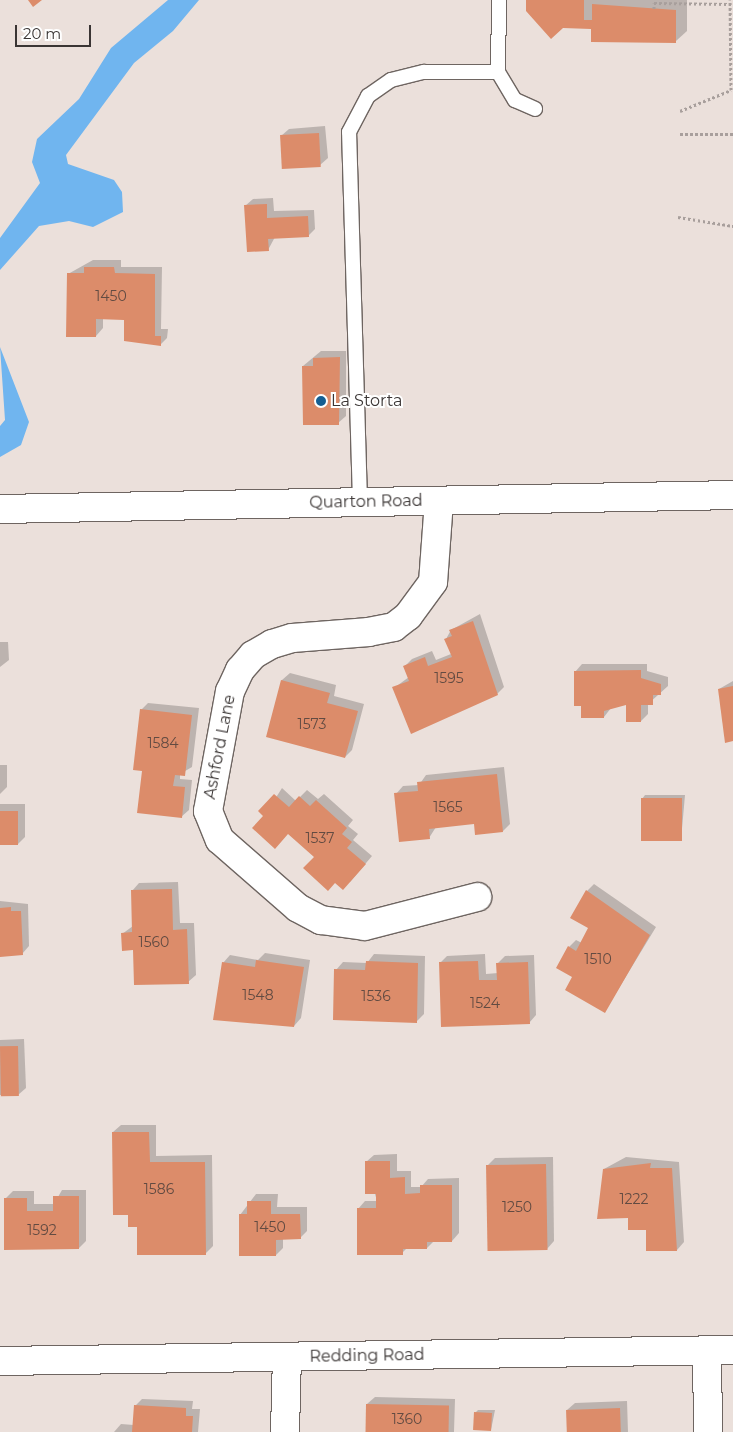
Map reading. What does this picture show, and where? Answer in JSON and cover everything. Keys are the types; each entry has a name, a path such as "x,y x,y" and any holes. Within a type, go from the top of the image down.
{"street":[{"name":"Quarton Road","path":"0,509 360,501 733,496"},
{"name":"Ashford Lane","path":"439,501 433,582 408,616 394,627 369,632 292,638 272,644 253,655 240,670 230,691 208,811 220,840 298,908 321,920 365,926 477,897"},
{"name":"Redding Road","path":"0,1361 720,1350"},
{"path":"708,1432 720,1350"},
{"path":"285,1432 287,1357"}],"lane":[{"path":"499,0 498,72 514,100 535,109"},
{"path":"360,501 349,132 368,96 391,80 424,72 498,72"}],"path":[{"path":"654,9 654,3 730,2 730,90 680,111"},
{"path":"680,134 733,134"},
{"path":"678,217 733,226"}],"water":[{"path":"168,0 199,0 173,31 134,63 66,155 68,164 114,180 122,192 123,212 93,227 69,221 39,226 0,270 0,238 40,183 32,162 37,139 79,99 111,48"},
{"path":"0,347 29,422 21,445 0,457 0,426 5,420"}],"building":[{"path":"28,0 42,0 33,7"},
{"path":"526,0 584,0 584,20 592,20 592,4 676,10 676,43 591,42 591,29 563,28 551,39 526,11"},
{"path":"319,133 321,167 282,169 280,135"},
{"path":"267,204 267,218 308,216 309,237 268,239 269,251 247,252 244,205"},
{"path":"84,267 114,267 115,273 155,274 155,336 161,336 161,346 124,341 124,320 96,319 96,337 66,337 67,273 84,273"},
{"name":"La Storta","path":"340,357 339,425 303,425 302,366 313,366 313,358"},
{"path":"473,621 498,695 411,734 392,687 409,681 403,666 425,657 428,666 452,657 444,639 452,636 449,630"},
{"path":"641,670 641,678 661,684 661,695 653,695 653,705 641,705 641,722 626,722 626,705 604,711 604,718 581,718 581,706 574,706 574,671"},
{"path":"281,680 330,693 327,703 358,711 345,758 266,737"},
{"path":"733,686 733,741 725,743 718,689"},
{"path":"140,709 192,715 185,776 175,775 173,786 185,787 182,818 137,813 142,771 133,770"},
{"path":"497,774 503,832 475,835 474,824 429,829 430,839 399,842 394,793 418,791 417,782"},
{"path":"274,794 289,807 299,796 310,806 316,800 347,828 342,834 352,842 347,848 366,864 343,890 335,883 328,891 303,868 314,857 288,834 275,849 252,828 263,816 258,811"},
{"path":"641,798 682,798 682,841 641,841"},
{"path":"0,811 18,811 18,845 0,845"},
{"path":"172,889 173,930 187,929 189,984 134,985 133,950 122,951 121,933 132,932 131,890"},
{"path":"586,890 650,935 605,1013 565,990 572,977 556,968 568,946 576,951 588,928 570,918"},
{"path":"11,907 11,911 21,911 23,955 0,957 0,908"},
{"path":"256,960 304,967 294,1027 213,1020 222,962 255,967"},
{"path":"366,961 418,963 417,1023 333,1020 334,969 365,970"},
{"path":"478,961 479,980 497,980 496,963 528,962 530,1024 441,1027 439,962"},
{"path":"0,1046 18,1046 19,1096 1,1096"},
{"path":"112,1132 149,1132 150,1162 205,1162 206,1255 137,1255 137,1227 128,1227 128,1215 113,1215"},
{"path":"365,1161 390,1161 390,1178 405,1177 405,1194 420,1193 420,1185 452,1185 452,1242 427,1242 427,1249 403,1249 403,1255 357,1255 357,1208 376,1208 376,1194 365,1194"},
{"path":"651,1163 650,1168 672,1168 677,1251 646,1251 646,1230 628,1230 628,1218 597,1219 603,1169"},
{"path":"546,1164 548,1250 488,1251 486,1165"},
{"path":"53,1196 79,1196 79,1249 4,1250 4,1198 27,1198 27,1211 53,1211"},
{"path":"247,1201 271,1201 271,1214 300,1214 301,1239 276,1240 276,1256 239,1256 239,1214 247,1214"},
{"path":"366,1404 449,1405 449,1432 366,1432"},
{"path":"134,1405 186,1408 186,1416 193,1416 192,1432 132,1432"},
{"path":"620,1408 621,1432 567,1432 566,1410"},
{"path":"474,1412 492,1413 491,1431 473,1430"}],"place":[{"name":"La Storta","path":"321,401"}]}
